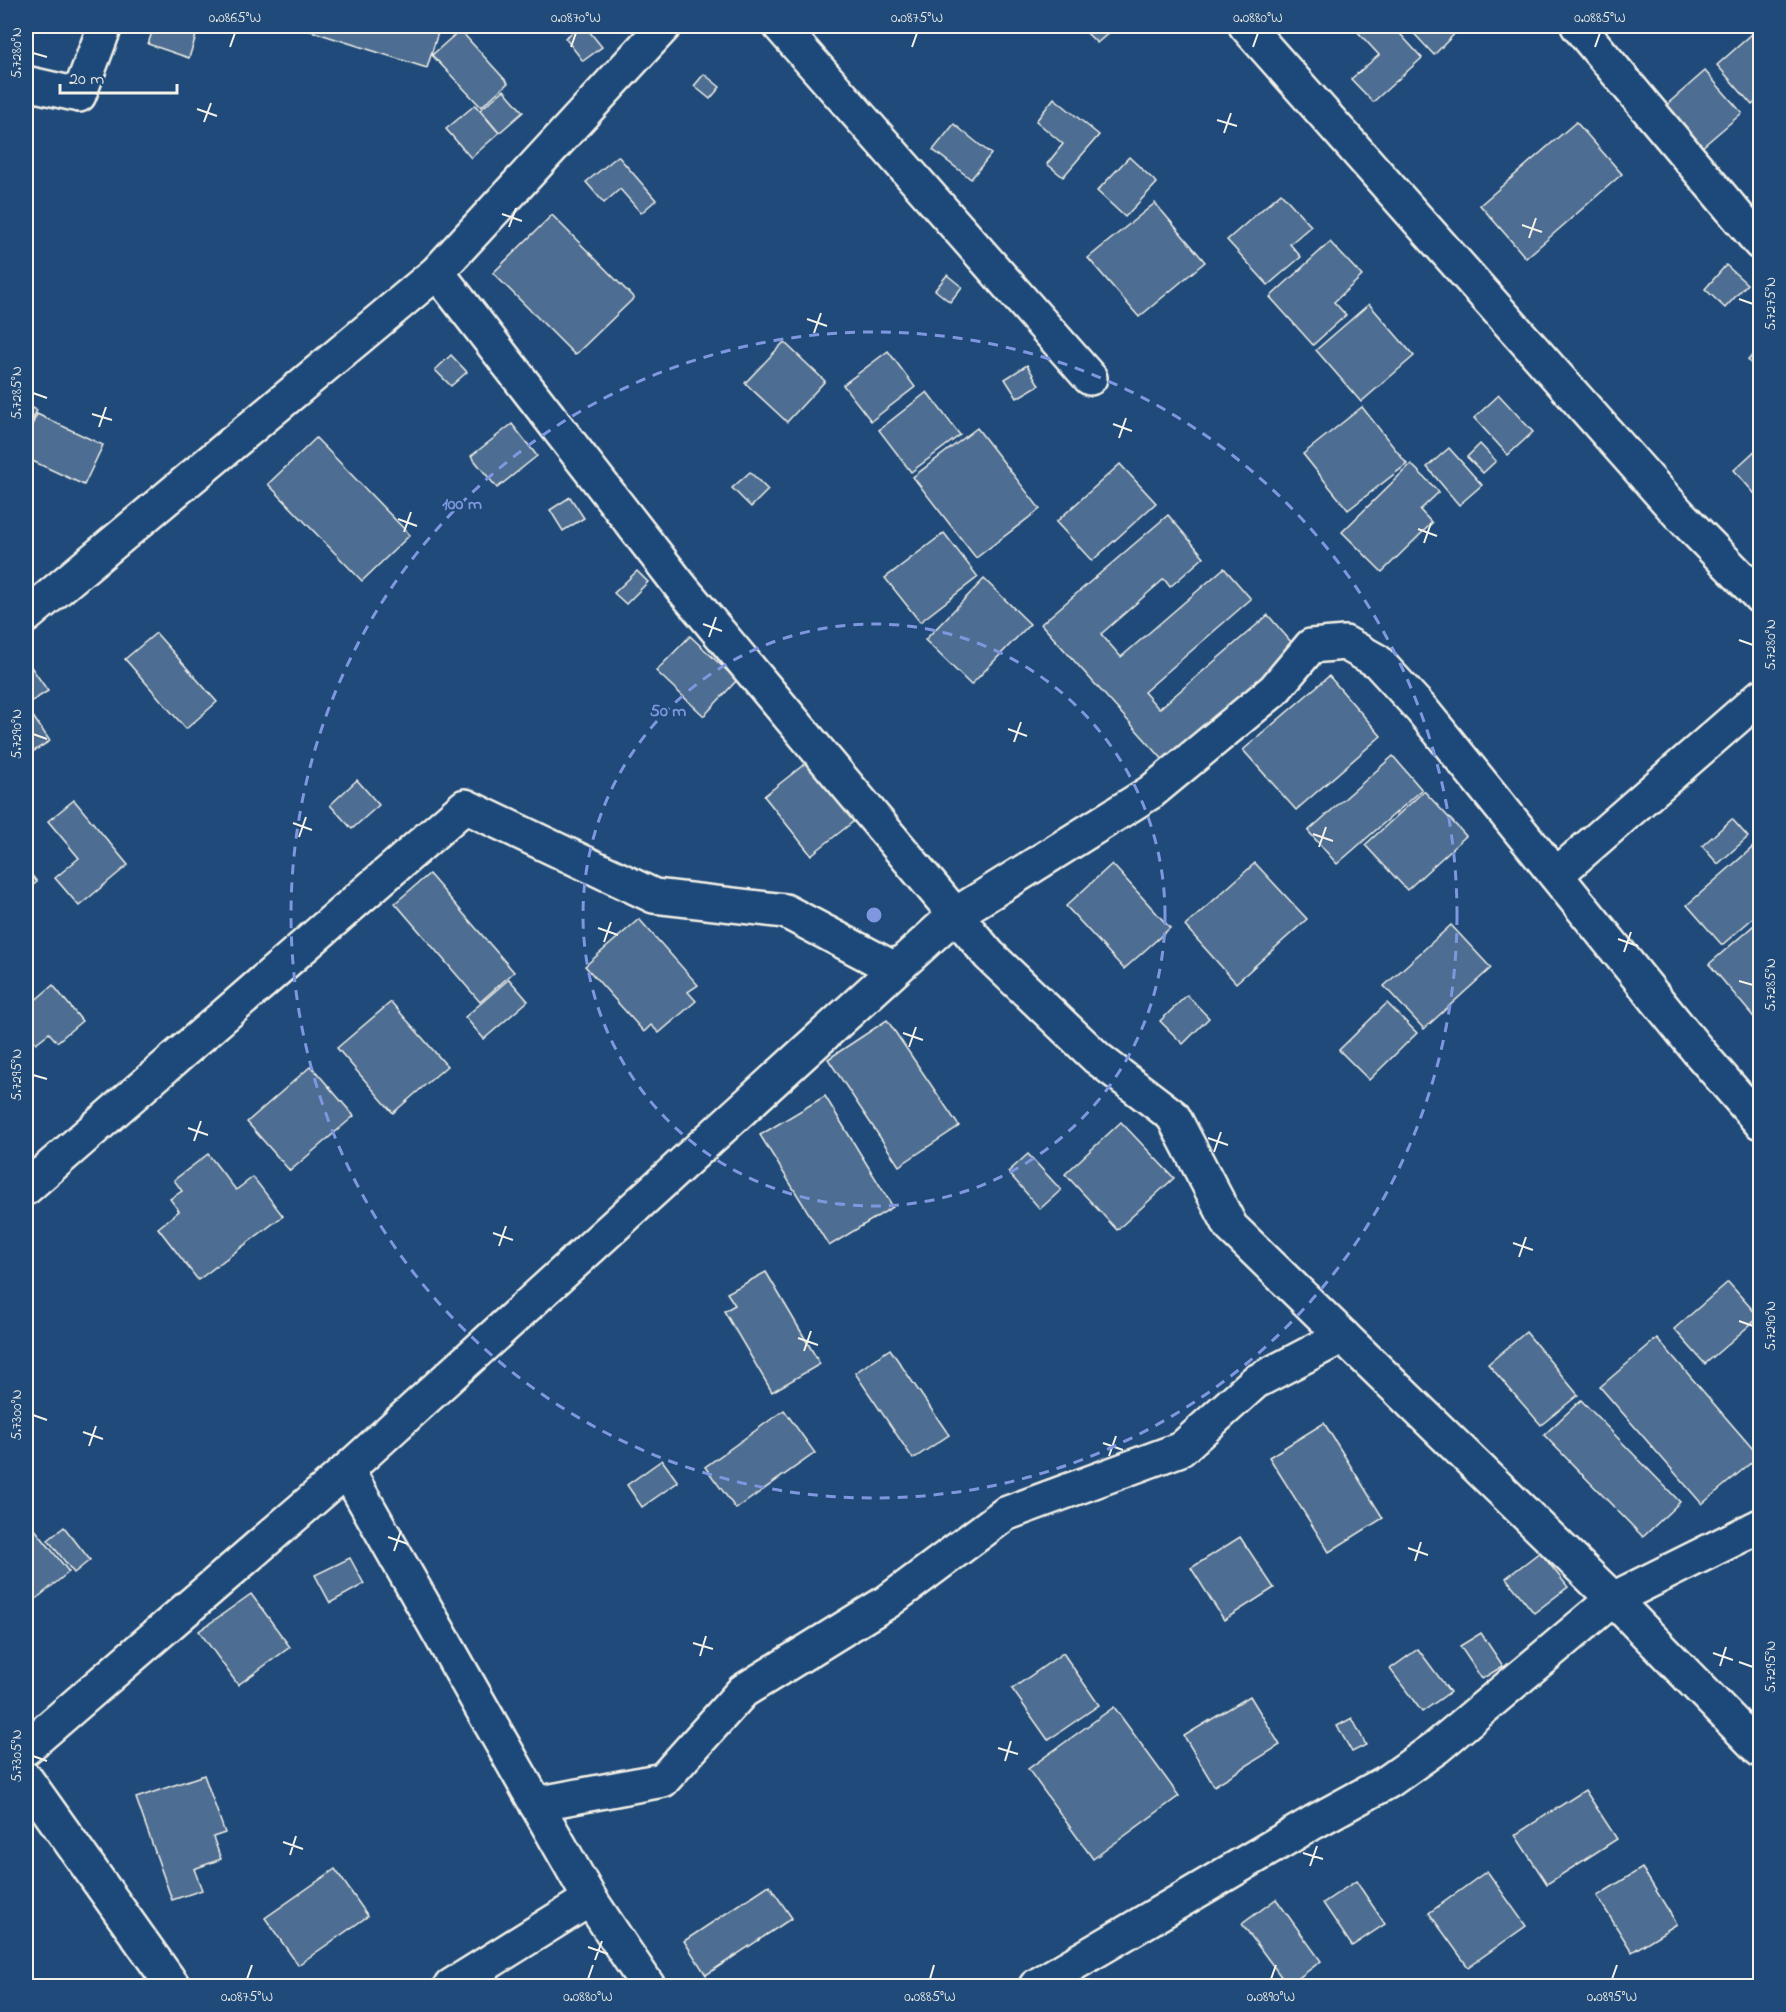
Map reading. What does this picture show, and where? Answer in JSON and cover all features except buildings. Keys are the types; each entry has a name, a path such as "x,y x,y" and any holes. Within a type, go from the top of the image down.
{"street":[{"path":"26,83 80,95 105,26"},
{"path":"26,616 437,272 664,26"},
{"path":"780,26 1090,378"},
{"path":"1246,26 1679,514 1761,597"},
{"path":"1578,26 1761,243"},
{"path":"437,272 681,586 989,955 1097,1058 1173,1116 1231,1227 1613,1599 1761,1750"},
{"path":"26,1748 347,1470 957,914 1151,792 1274,690 1311,646 1345,643 1377,661 1422,710 1698,1052 1761,1122"},
{"path":"1556,874 1761,697"},
{"path":"26,1188 465,806 654,896 785,911 895,969"},
{"path":"536,1804 663,1780 743,1691 887,1602 1005,1514 1181,1449 1255,1382 1343,1336"},
{"path":"347,1470 590,1899 648,1986"},
{"path":"1036,1986 1314,1822 1389,1781 1437,1748 1613,1599 1761,1526"},
{"path":"26,1779 172,1986"},
{"path":"451,1986 590,1899"}]}
